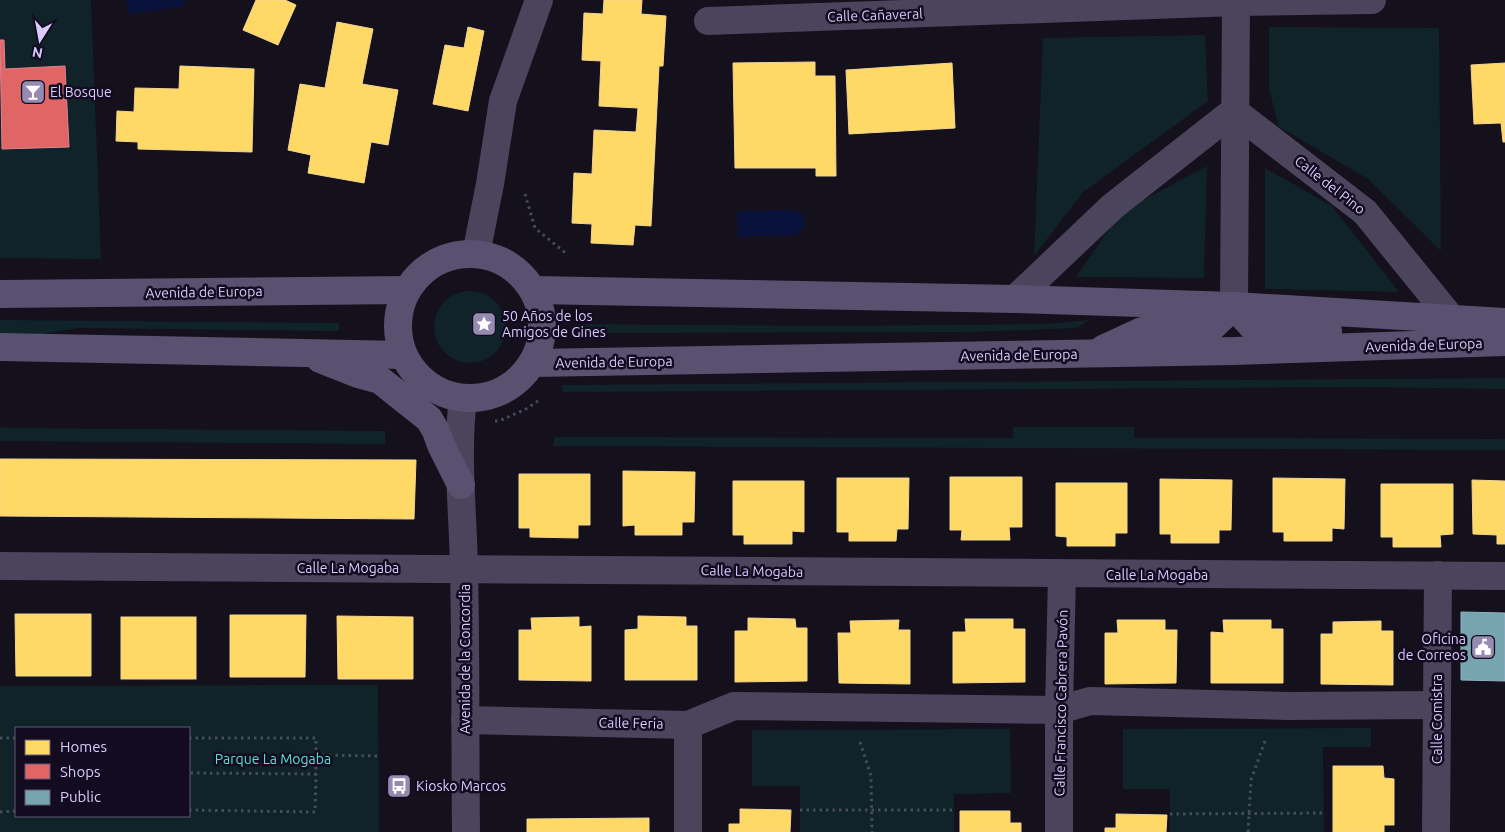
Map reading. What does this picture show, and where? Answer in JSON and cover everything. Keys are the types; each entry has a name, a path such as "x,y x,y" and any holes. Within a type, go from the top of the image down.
{"main road":[{"path":"456,254 476,254 499,259 519,272 534,290 541,308 543,327 540,345 533,363 520,379 503,391 484,397 463,398 444,394 427,384 414,372 403,355 398,333 399,310 407,290 420,274 436,262 456,254"},
{"name":"Avenida de Europa","path":"0,294 407,290"},
{"name":"Avenida de Europa","path":"534,290 1015,299 1234,306 1505,322"},
{"path":"1094,353 1142,331 1211,328 1234,306 1253,327 1320,329 1395,346"},
{"name":"Avenida de Europa","path":"533,363 1234,351 1505,342"},
{"path":"0,347 403,355"},
{"path":"305,352 358,374 380,380 429,419 461,485"}],"street":[{"path":"476,254 490,184 503,101 539,0"},
{"name":"Calle Cañaveral","path":"708,21 1236,1 1372,0"},
{"path":"1234,306 1236,1"},
{"path":"1015,299 1113,206 1234,111"},
{"name":"Calle del Pino","path":"1234,111 1366,212 1451,318"},
{"name":"Avenida de la Concordia","path":"463,398 460,419 464,568 466,832"},
{"name":"Calle La Mogaba","path":"0,566 1505,576"},
{"name":"Calle Francisco Cabrera Pavón","path":"1060,832 1059,710 1062,574"},
{"name":"Calle Comistra","path":"1436,832 1438,576"},
{"path":"688,832 688,725 734,706 1059,710 1090,701 1288,706 1437,705"},
{"name":"Calle Feria","path":"465,720 688,725"}],"path":[{"path":"522,185 535,228 615,291"},
{"path":"1248,832 1251,780 1269,728 1288,706"},
{"path":"849,708 871,776 872,832"},
{"path":"0,738 15,738"},
{"path":"190,738 316,738 315,812 190,810"},
{"path":"316,755 379,756"},
{"path":"190,773 316,774"},
{"path":"800,810 954,810"},
{"path":"0,812 15,811"},
{"path":"1170,814 1324,813"}],"green space":[{"path":"0,0 91,0 101,259 0,258"},
{"path":"1269,27 1439,28 1441,251 1368,179 1279,127 1269,89"},
{"path":"1205,35 1208,101 1083,192 1034,256 1043,38"},
{"path":"1207,166 1204,278 1076,277 1121,212"},
{"path":"1265,168 1332,206 1399,292 1265,289"},
{"path":"477,291 496,301 504,313 506,327 504,341 496,353 484,361 463,363 444,353 436,341 434,320 444,301 456,293"},
{"path":"0,320 339,323 339,331 80,328 30,336 0,335"},
{"path":"1089,320 1077,328 966,332 577,333 576,324 844,326 1046,324"},
{"path":"1505,378 1505,389 1362,387 563,392 561,385"},
{"path":"0,427 385,431 385,444 0,441"},
{"path":"1013,427 1134,427 1134,438 1505,439 1505,450 553,446 555,437 1013,438"},
{"name":"Parque La Mogaba","path":"378,685 379,832 0,832 0,686"},
{"path":"1371,728 1371,747 1323,747 1324,832 1170,832 1170,789 1123,789 1123,729"},
{"path":"1010,729 1011,793 954,794 954,832 800,832 800,786 752,786 752,730"}],"shaded area":[{"path":"126,0 185,0 185,6 128,14"},
{"path":"792,210 803,215 806,226 796,235 738,237 737,211"}],"building: Homes":[{"path":"256,0 285,0 296,5 278,45 243,30"},
{"path":"604,0 642,0 641,14 666,16 663,66 659,66 651,226 635,225 633,245 591,243 592,224 572,223 574,173 592,174 594,130 636,132 638,108 599,106 601,61 582,60 584,13 603,14"},
{"path":"337,22 373,29 362,84 398,90 388,145 371,142 364,183 308,173 311,155 288,150 300,84 325,88"},
{"path":"468,27 484,31 468,111 433,104 445,45 464,48"},
{"path":"815,62 815,76 835,76 836,176 816,176 816,168 735,168 733,63"},
{"path":"952,63 955,128 849,134 846,70"},
{"path":"1505,63 1505,142 1503,142 1501,123 1474,124 1471,65"},
{"path":"180,66 254,69 252,152 138,149 138,142 116,141 117,111 134,112 135,88 179,89"},
{"path":"0,459 416,460 414,519 0,516"},
{"path":"623,471 695,472 694,522 682,522 682,535 635,535 635,525 623,526"},
{"path":"519,474 590,474 590,525 578,525 578,538 530,537 530,528 519,528"},
{"path":"950,477 1022,477 1022,527 1009,527 1010,540 961,540 962,530 950,530"},
{"path":"837,478 909,478 908,529 897,529 896,541 849,541 849,532 837,532"},
{"path":"1273,478 1345,479 1344,529 1332,528 1332,541 1284,541 1284,532 1273,532"},
{"path":"1160,479 1232,480 1231,530 1219,530 1219,543 1171,543 1171,534 1160,534"},
{"path":"1472,480 1505,481 1505,544 1497,544 1497,535 1473,534"},
{"path":"733,481 804,481 804,532 792,531 792,544 744,544 744,535 733,535"},
{"path":"1056,483 1127,483 1127,533 1115,533 1115,546 1067,546 1067,537 1056,536"},
{"path":"1381,484 1453,484 1453,534 1440,535 1441,547 1393,547 1393,537 1381,537"},
{"path":"15,614 91,614 91,676 16,676"},
{"path":"230,615 306,615 305,677 230,677"},
{"path":"337,616 413,617 413,679 338,679"},
{"path":"638,616 686,617 686,626 697,626 697,680 625,680 625,630 638,629"},
{"path":"121,617 196,617 196,679 121,679"},
{"path":"579,617 579,627 591,626 591,681 519,680 519,630 532,630 531,618"},
{"path":"748,618 795,619 796,628 807,628 807,681 735,682 735,631 748,631"},
{"path":"965,619 1013,619 1013,629 1025,629 1025,682 953,683 953,632 966,632"},
{"path":"899,620 898,630 910,630 910,684 839,683 838,633 851,633 850,621"},
{"path":"1117,620 1165,620 1165,630 1177,630 1176,683 1105,684 1105,633 1118,633"},
{"path":"1223,620 1271,620 1271,629 1283,629 1283,683 1211,683 1211,632 1224,633"},
{"path":"1381,621 1381,631 1393,631 1393,685 1321,684 1321,634 1333,634 1333,622"},
{"path":"1333,766 1383,766 1384,778 1394,779 1394,825 1384,825 1384,832 1333,832"},
{"path":"740,809 791,810 790,832 729,832 729,824 740,824"},
{"path":"960,811 1010,811 1010,823 1021,823 1021,832 960,832"},
{"path":"1116,814 1167,815 1166,832 1105,832 1105,828 1116,828"},
{"path":"649,818 649,832 527,832 527,819"}],"building: Shops":[{"name":"El Bosque","path":"0,40 4,40 5,69 65,66 69,147 2,149"}],"building: Public":[{"name":"Oficina de Correos","path":"1461,612 1505,613 1505,681 1461,680"}],"place":[{"name":"El Bosque","path":"33,92"},
{"name":"50 Años de los Amigos de Gines","path":"484,324"},
{"name":"Oficina de Correos","path":"1483,647"},
{"name":"Kiosko Marcos","path":"399,786"}]}
